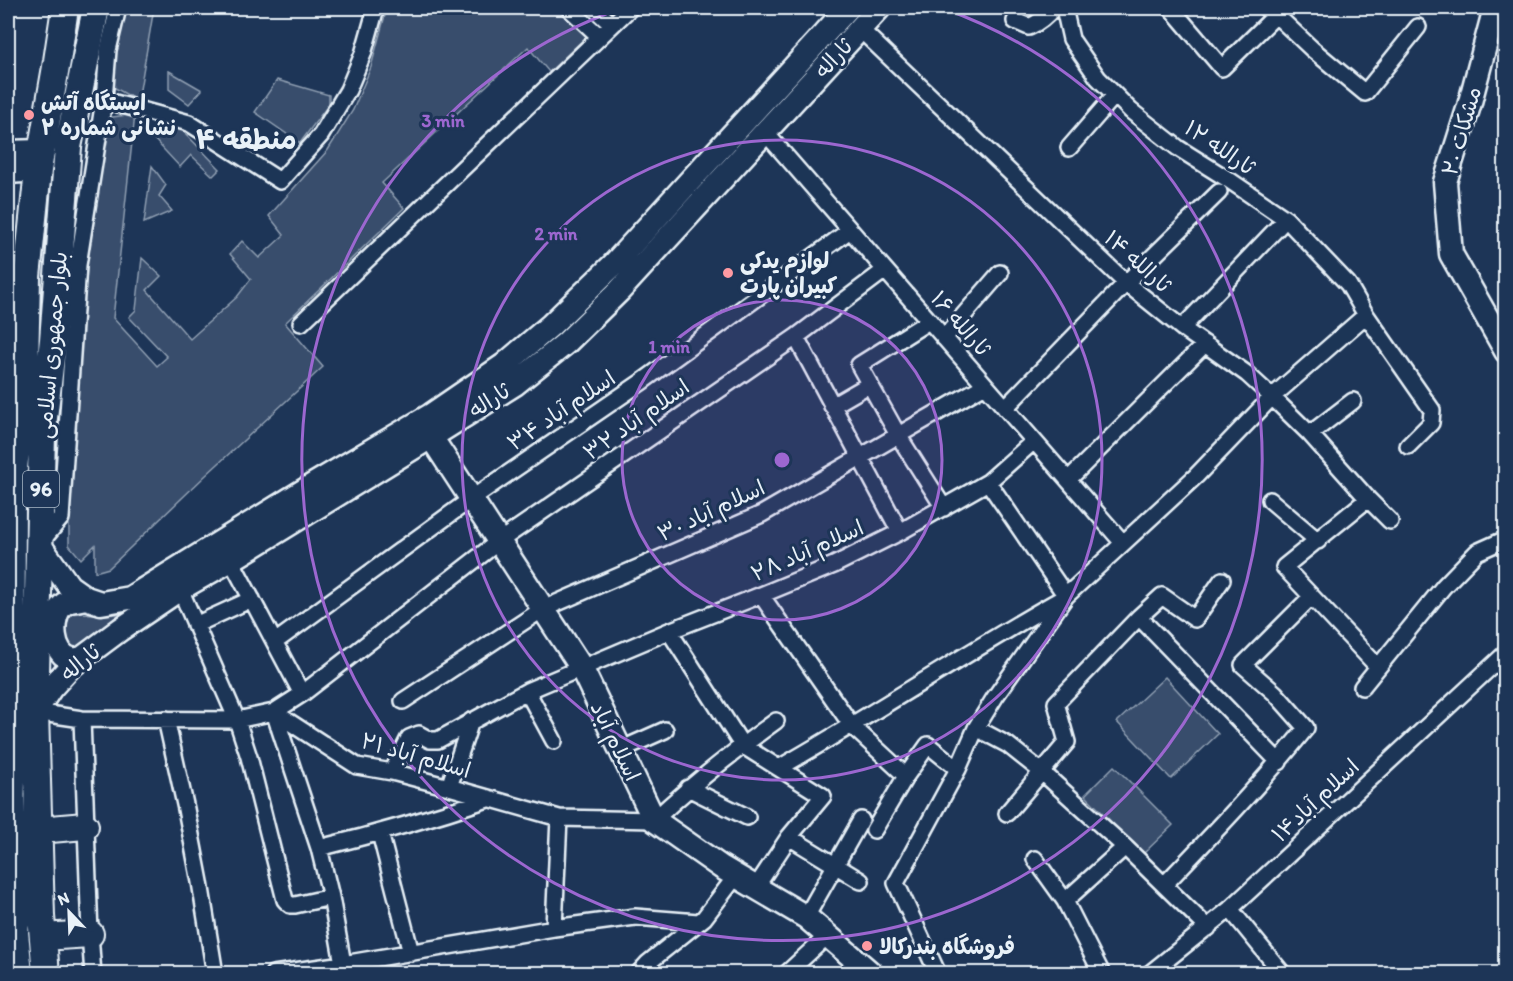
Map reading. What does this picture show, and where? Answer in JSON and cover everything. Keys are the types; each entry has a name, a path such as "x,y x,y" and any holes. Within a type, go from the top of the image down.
{"main road":[{"name":"بلوار جمهوری اسلامی","path":"19,974 11,935 17,914 11,861 9,777 14,394 25,367 27,277 20,161 57,61 65,8"},
{"name":"بلوار جمهوری اسلامی","path":"46,974 35,712 42,435 53,340 68,147 96,8"},
{"name":"ثاراله","path":"35,712 51,688 70,667 121,629 180,589 231,560 515,384 566,343 619,291 676,213 848,8"},
{"name":"ثاراله","path":"86,598 101,603 130,598 431,415 504,365 551,325 613,265 676,213 764,131 879,8"},
{"name":"مشکات ۲۰","path":"1495,8 1445,182 1451,254 1506,351"},
{"name":"اسلام آباد","path":"430,438 581,667 654,820"},
{"path":"39,544 69,586 86,598"},
{"path":"82,658 72,659 61,653 55,638 56,617 63,605 86,598"},
{"path":"654,820 736,876 806,917 872,974"},
{"path":"39,830 85,826"},
{"path":"43,937 90,934"}],"street":[{"path":"39,544 61,518 78,265 104,100 108,50 118,8"},
{"path":"104,100 189,123 280,181 321,135 348,90 363,54 376,8"},
{"path":"569,8 600,37"},
{"path":"594,8 612,25"},
{"path":"301,323 630,8"},
{"path":"1015,21 1029,27 1046,17 1053,8"},
{"name":"ثارالله ۱۲","path":"1065,8 1071,39 1098,78 1131,111 1178,148 1286,219 1348,284 1366,315 1432,410 1431,423 1408,446"},
{"path":"1171,8 1222,68 1275,10 1312,49 1365,93 1418,27"},
{"name":"ثارالله ۱۴","path":"860,28 1126,283 1182,328 1247,374 1272,397 1310,434 1390,521"},
{"path":"1069,148 1116,95"},
{"name":"ثارالله ۱۶","path":"764,131 1123,543"},
{"path":"1005,408 1126,283 1219,192"},
{"path":"1182,328 1286,219"},
{"name":"اسلام آباد ۳۴","path":"275,642 471,499 643,381 850,230"},
{"name":"اسلام آباد ۳۲","path":"274,712 302,694 498,542 796,337 885,270"},
{"path":"944,338 1000,273"},
{"path":"938,974 896,883 958,769 976,728 995,697 1066,596 1196,476 1272,397 1366,315"},
{"path":"929,321 859,364 898,435 944,508"},
{"path":"796,337 900,532"},
{"path":"1068,480 1205,344"},
{"path":"832,406 870,384"},
{"name":"اسلام آباد ۳۰","path":"403,701 543,609 762,514 985,385"},
{"path":"1310,434 1353,402"},
{"name":"اسلام آباد ۲۸","path":"392,772 409,738 414,735 419,734 430,740 438,740 527,691 581,667 834,565 900,532 988,482 1034,441"},
{"path":"988,482 1066,596"},
{"path":"1368,499 1284,567 1378,667"},
{"path":"1270,500 1318,541"},
{"path":"1362,687 1444,586 1477,552 1506,539"},
{"path":"231,560 302,694"},
{"path":"1007,813 1067,742 1056,703 1162,596 1195,619 1222,580"},
{"path":"180,589 237,720 249,757 285,900 295,905 331,897"},
{"path":"760,596 852,726 906,776"},
{"path":"779,768 1066,596"},
{"path":"1164,885 1279,762 1306,728 1275,693 1243,665 1311,597"},
{"path":"195,625 252,599"},
{"path":"1140,617 1279,762"},
{"path":"669,630 742,745 823,796 789,837 756,887"},
{"name":"اسلام آباد۱۴","path":"1149,974 1230,909 1506,653"},
{"path":"527,691 554,741"},
{"path":"35,712 81,719 237,720 274,712 318,848 331,897 343,964"},
{"name":"اسلام آباد ۲۱","path":"274,712 357,766 392,772 558,818 654,820"},
{"path":"81,719 93,974"},
{"path":"166,719 196,861 214,974"},
{"path":"449,787 471,721"},
{"path":"654,820 688,788 776,721"},
{"path":"976,728 1008,745 1042,772 1125,847 1208,927"},
{"path":"621,750 665,730"},
{"path":"874,830 906,776 928,745 958,769"},
{"path":"688,788 747,817"},
{"path":"318,848 380,833 488,799"},
{"path":"554,928 558,818"},
{"path":"806,917 861,820"},
{"path":"380,833 411,953"},
{"path":"789,837 861,881"},
{"path":"1065,901 1125,847"},
{"path":"1035,859 1065,901 1102,974"},
{"path":"648,970 704,918 736,876"},
{"path":"1230,909 1283,974"},
{"path":"273,974 343,964 375,966 411,953 554,928 635,917 698,922"},
{"path":"786,974 827,936"}],"shaded area":[{"path":"76,8 86,8 53,220 37,973 29,974 21,850 20,498 40,254 48,186"},
{"path":"122,8 154,8 138,101 110,85"},
{"path":"387,8 562,8 589,34 549,72 528,47 382,183 404,208 285,323 323,367 109,568 95,572 95,545 81,559 69,545 69,470 79,336 105,118 135,114 113,318 157,366 167,357 129,317 136,310 142,258 161,276 147,290 190,339 237,297 251,279 230,254 242,241 259,258 284,235 269,216 328,150 353,110 371,67"},
{"path":"169,71 202,90 189,104 169,89"},
{"path":"277,80 329,95 329,104 300,143 255,112"},
{"path":"172,127 181,129 220,169 213,176 191,155 180,167 153,138 160,130"},
{"path":"152,166 166,185 159,196 172,211 144,223"},
{"path":"131,613 88,647 73,650 64,642 66,614 104,615"},
{"path":"1165,677 1218,734 1171,779 1117,722"},
{"path":"1114,766 1173,825 1143,854 1085,795"}],"place":[{"name":"ایستگاه آتش نشانی شماره ۲","path":"29,115"},
{"name":"لوازم یدکی کبیران پارت","path":"728,273"},
{"name":"فروشگاه بندرکالا","path":"867,946"}],"district":[{"name":"منطقه ۴","path":"246,139"}]}
